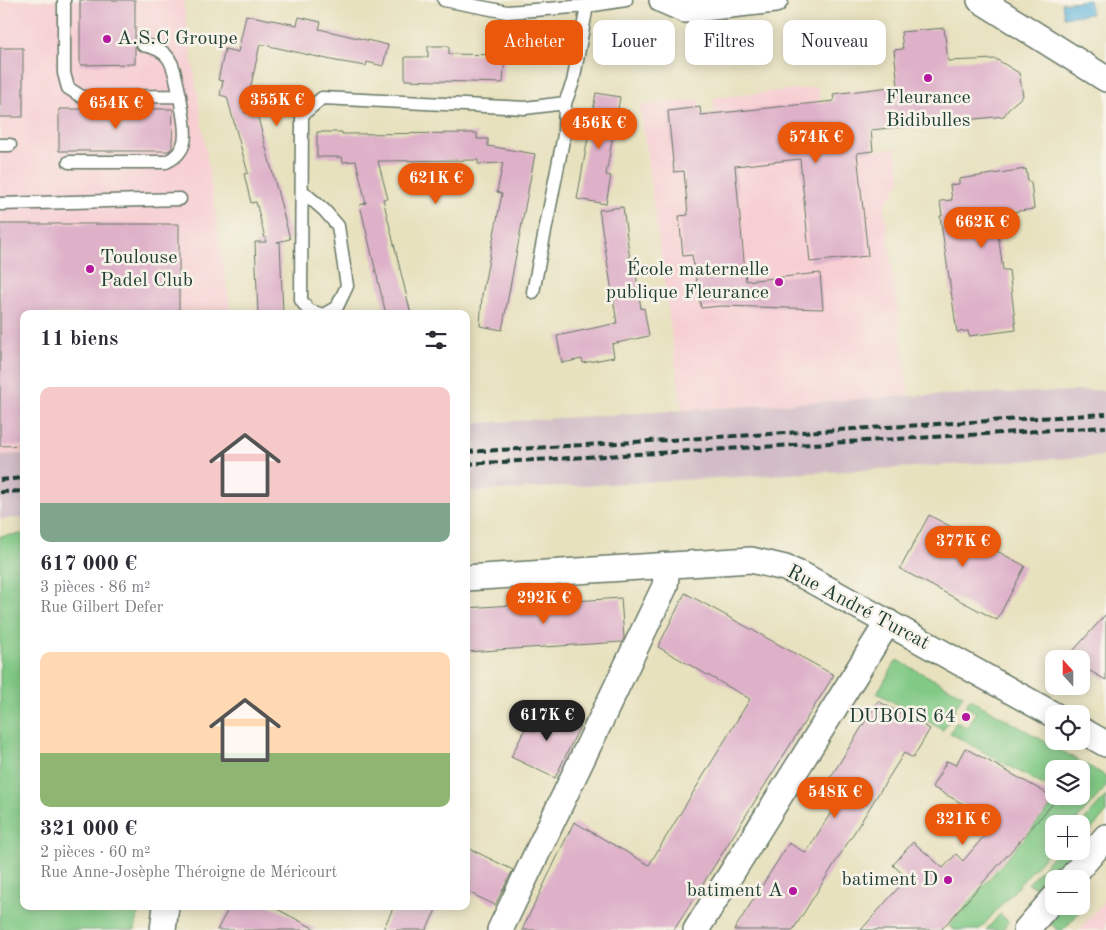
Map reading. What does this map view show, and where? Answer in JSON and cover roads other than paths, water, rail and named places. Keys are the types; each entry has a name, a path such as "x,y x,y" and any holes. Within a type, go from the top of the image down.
{"street":[{"path":"662,0 685,10 775,0"},
{"path":"980,0 1106,79"},
{"name":"Rue André Turcat","path":"470,578 751,560 768,562 804,576 1045,709"},
{"path":"500,930 665,586 667,566"},
{"path":"696,930 888,622"},
{"path":"1090,735 1106,744"},
{"path":"1078,870 1106,837"},
{"path":"1026,930 1045,908"},
{"path":"163,930 166,910"}],"lane":[{"path":"64,0 64,73 68,88 82,96 180,96"},
{"path":"444,0 507,12 587,6 626,0"},
{"path":"533,292 564,135 565,103 573,82 587,6"},
{"path":"69,162 166,162 178,157 186,144 180,96 170,60 159,48 143,45"},
{"path":"308,310 300,300 302,115 322,98 525,108 565,103"},
{"path":"302,191 324,210 338,226 347,286 337,307 331,310"},
{"path":"0,204 180,199"}],"water":[{"path":"1089,0 1091,14 1064,17 1062,3"}],"railway":[{"path":"470,452 1106,414"},
{"path":"470,464 1106,427"},
{"path":"0,480 20,478"},
{"path":"0,492 20,491"}],"place":[{"name":"A.S.C Groupe","path":"107,39"},
{"name":"Fleurance Bidibulles","path":"928,78"},
{"name":"Toulouse Padel Club","path":"90,269"},
{"name":"École maternelle publique Fleurance","path":"779,282"},
{"name":"DUBOIS 64","path":"966,717"},
{"name":"batiment D","path":"948,880"},
{"name":"batiment A","path":"793,891"}]}
